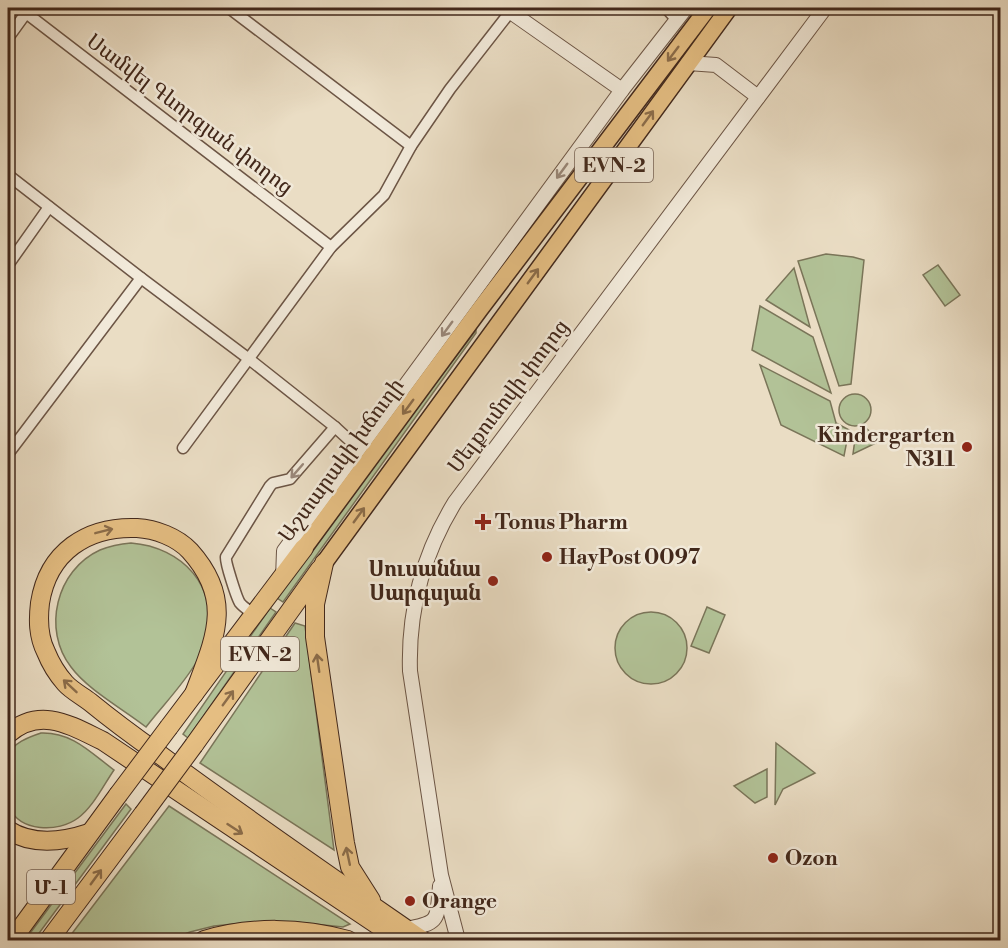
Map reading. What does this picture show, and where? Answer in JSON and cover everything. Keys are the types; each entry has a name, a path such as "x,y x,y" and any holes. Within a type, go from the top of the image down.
{"highway":[{"path":"194,694 216,631 218,611 209,581 188,549 167,535 148,528 123,528 102,531 82,539 65,552 51,569 43,589 38,630 45,652 65,683 196,782 375,907 403,935"},
{"name":"Աշտարակի խճուղի","path":"12,940 89,833 304,548"},
{"name":"EVN-2","path":"49,940 194,745 324,562"},
{"path":"324,562 315,604 315,637 345,843 350,867 375,907"},
{"path":"8,734 37,719 50,719 103,741 403,935 422,940"},
{"path":"8,830 19,837 35,841 73,838 89,833"},
{"path":"204,940 261,931 306,932 348,940"}],"main road":[{"name":"Աշտարակի խճուղի","path":"304,548 480,309 708,8"},
{"name":"EVN-2","path":"324,562 729,8"},
{"path":"480,309 499,323"}],"street":[{"path":"229,8 411,146"},
{"path":"666,8 677,20"},
{"path":"283,578 284,551 621,90 686,8"},
{"name":"Մելքումովի փողոց","path":"458,940 441,875 410,671 414,608 428,553 455,502 825,8"},
{"path":"8,38 28,10"},
{"name":"Սամվել Գևորգյան փողոց","path":"28,10 331,247"},
{"path":"183,448 331,247 384,195 411,146 508,10 621,90"},
{"path":"688,63 716,65 758,97"},
{"path":"8,175 249,359 335,427 359,449"},
{"path":"8,265 49,207"},
{"path":"8,454 141,278"},
{"path":"255,615 241,605 237,599 225,562 226,557 270,486 273,483 290,479 335,427"},
{"name":"Մելքումովի փողոց","path":"403,935 434,921 438,914 441,875"}],"green space":[{"path":"826,254 864,260 851,384 839,386 798,261"},
{"path":"938,265 960,295 945,306 923,275"},
{"path":"794,268 810,327 766,300"},
{"path":"760,306 813,337 831,393 752,350"},
{"path":"476,330 283,602 277,598 345,502"},
{"path":"760,365 830,401 836,423 849,430 844,456 781,425"},
{"path":"855,394 866,399 871,410 866,421 855,426 844,421 839,410 844,399"},
{"path":"867,429 880,441 853,454 856,432"},
{"path":"131,543 166,552 181,561 193,573 202,587 209,621 200,656 192,670 146,727 78,675 62,652 57,636 58,602 73,572 85,559 100,550"},
{"path":"707,607 725,615 709,653 691,646"},
{"path":"270,608 276,612 188,738 183,734"},
{"path":"651,612 671,618 681,628 687,648 681,668 671,678 651,684 631,678 621,668 615,648 621,628 631,618"},
{"path":"295,623 305,626 334,850 200,763"},
{"path":"41,733 62,736 80,744 114,770 93,802 78,818 70,823 50,828 40,828 22,821 14,815 8,802 7,763 10,751 22,741"},
{"path":"776,743 815,773 783,789 775,805"},
{"path":"767,769 767,797 755,803 734,786"},
{"path":"126,804 131,809 34,940 25,940"},
{"path":"169,806 350,924 343,927 295,922 253,922 214,926 169,940 67,940"}],"place":[{"name":"Kindergarten N311","path":"967,447"},
{"name":"Tonus Pharm","path":"483,522"},
{"name":"HayPost 0097","path":"547,557"},
{"name":"Սուսաննա Սարգսյան","path":"493,581"},
{"name":"Ozon","path":"773,858"},
{"name":"Orange","path":"410,901"}]}
